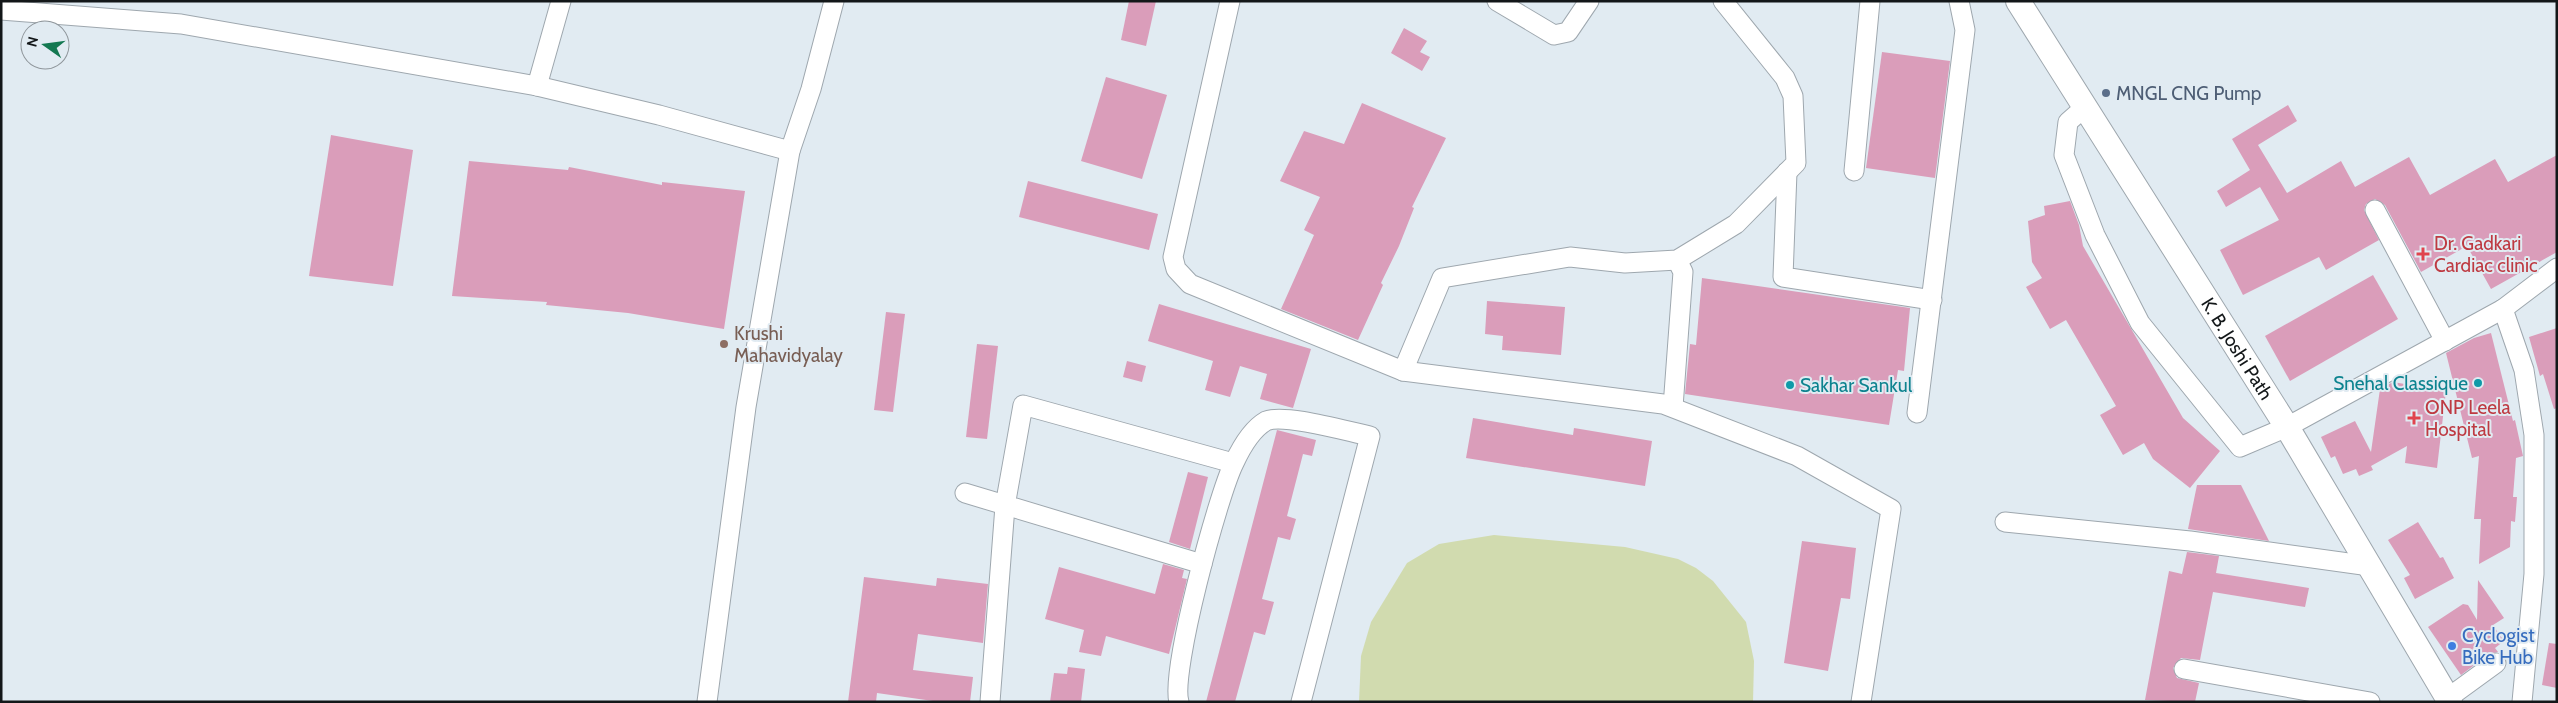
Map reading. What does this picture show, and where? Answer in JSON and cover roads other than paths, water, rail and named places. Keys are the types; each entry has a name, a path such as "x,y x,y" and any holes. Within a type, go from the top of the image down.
{"main road":[{"name":"K. B. Joshi Path","path":"2018,1 2287,427 2449,700"}],"street":[{"path":"537,86 561,1"},
{"path":"708,702 746,408 790,151 811,89 834,1"},
{"path":"1230,1 1173,257 1176,269 1190,284 1402,371 1663,404 1798,456 1891,509 1861,702"},
{"path":"1497,1 1554,35 1568,32 1589,1"},
{"path":"1402,371 1442,278 1570,256 1625,263 1677,260 1736,224 1796,163 1793,96 1785,78 1723,1"},
{"path":"1854,171 1870,1"},
{"path":"1917,413 1965,30 1959,1"},
{"path":"1,10 181,24 537,86 659,115 790,151"},
{"path":"2085,107 2068,122 2064,154 2095,235 2140,322 2240,446 2287,427 2503,308 2557,268"},
{"path":"1787,172 1783,277 1932,300"},
{"path":"2375,210 2445,340"},
{"path":"1673,408 1682,272 1677,260"},
{"path":"2503,308 2524,370 2534,436 2534,574 2522,702"},
{"path":"990,702 1005,506 1023,405 1233,463"},
{"path":"1179,702 1183,645 1202,564 1233,463 1253,431 1267,421 1284,418 1370,436 1300,702"},
{"path":"965,494 1202,564"},
{"path":"2005,522 2190,541 2370,566"},
{"path":"2449,700 2496,663"},
{"path":"2184,670 2370,702"}],"place":[{"name":"MNGL CNG Pump","path":"2106,93"},
{"name":"Dr. Gadkari Cardiac clinic","path":"2423,254"},
{"name":"Krushi Mahavidyalay","path":"724,344"},
{"name":"Snehal Classique","path":"2478,383"},
{"name":"Sakhar Sankul","path":"1790,385"},
{"name":"ONP Leela Hospital","path":"2414,418"},
{"name":"Cyclogist Bike Hub","path":"2452,646"}]}
